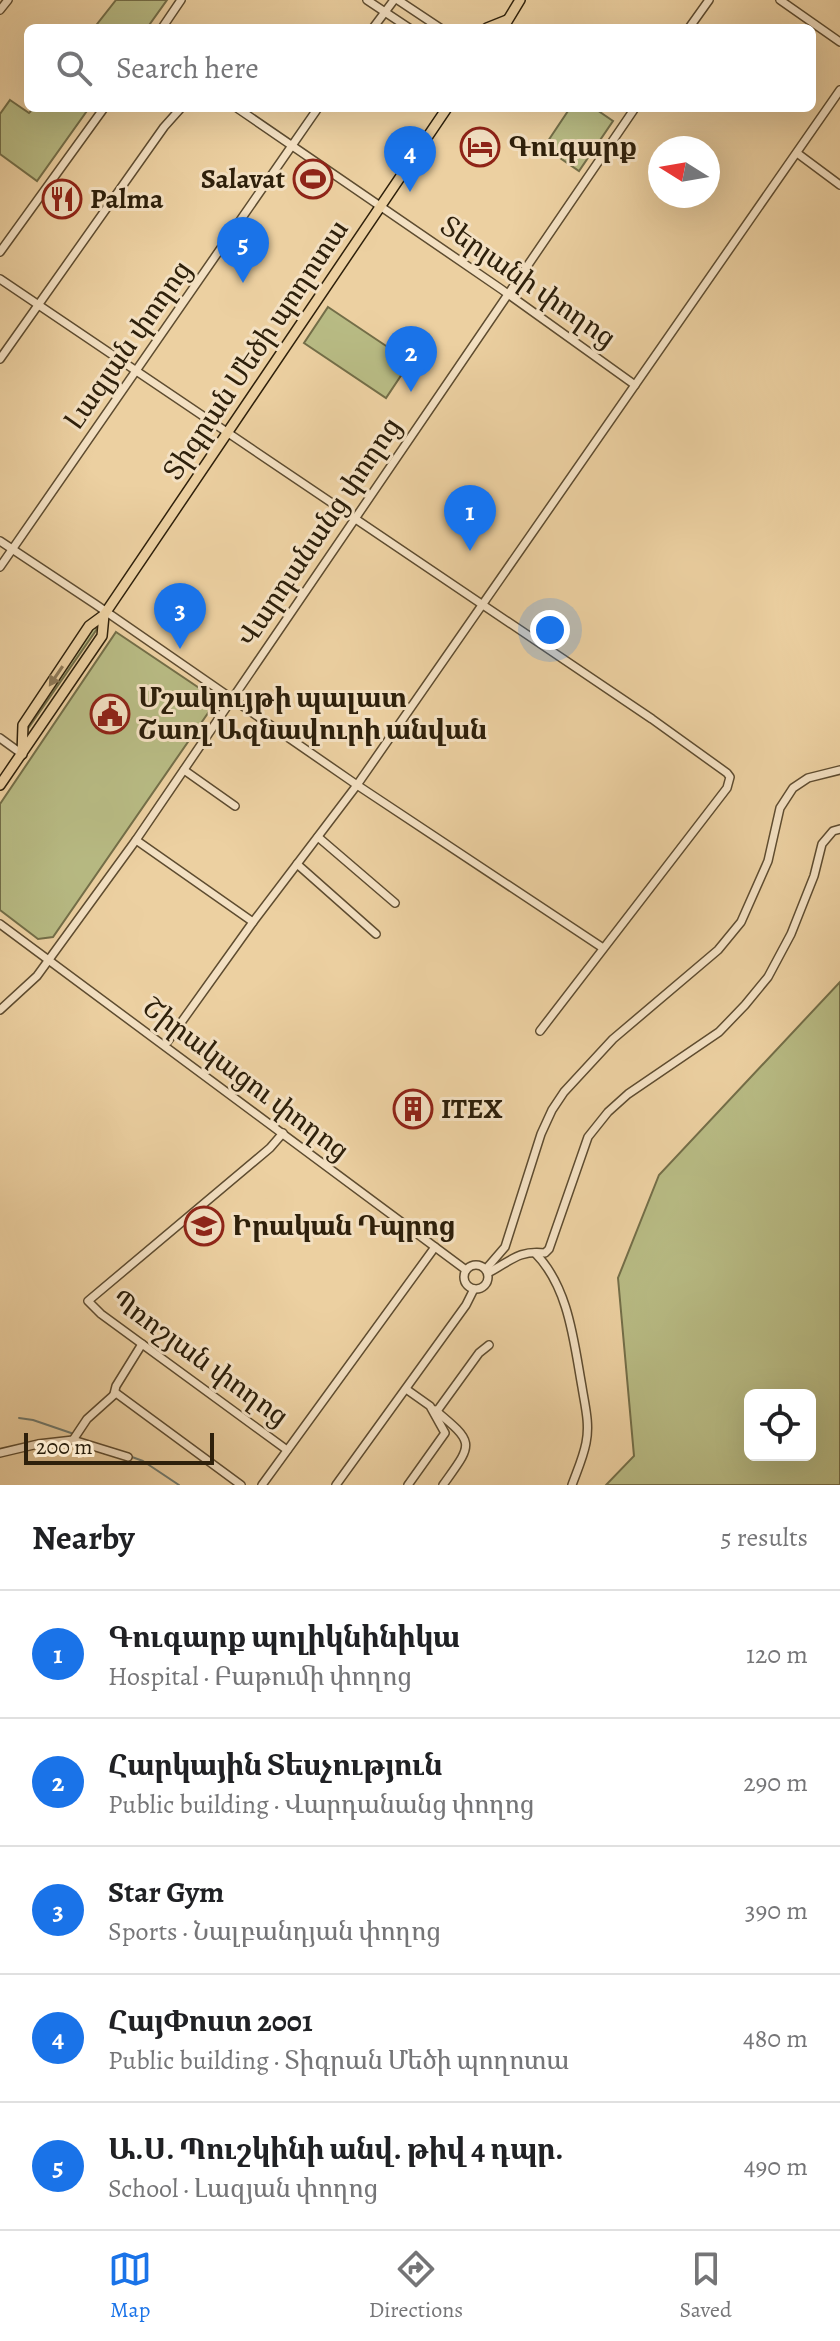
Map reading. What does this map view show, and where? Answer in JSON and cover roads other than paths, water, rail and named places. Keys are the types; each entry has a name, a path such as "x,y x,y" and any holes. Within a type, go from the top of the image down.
{"main road":[{"path":"505,24 520,0"},
{"name":"Տիգրան Մեծի պողոտա","path":"22,754 23,725 89,626 105,614 443,112"},
{"name":"Տիգրան Մեծի պողոտա","path":"0,785 102,636 105,614"}],"street":[{"path":"0,10 8,0"},
{"path":"165,24 181,0"},
{"path":"367,0 403,24"},
{"path":"376,24 396,0 434,24"},
{"path":"692,24 709,0"},
{"path":"780,0 814,24"},
{"path":"816,25 840,42"},
{"path":"165,1045 357,785 840,90"},
{"path":"0,252 101,112"},
{"path":"0,359 177,112"},
{"name":"Տերյանի փողոց","path":"243,112 509,294 635,385"},
{"name":"Լազյան փողոց","path":"0,567 315,112"},
{"name":"Վարդանանց փողոց","path":"0,1010 37,976 136,840 632,112"},
{"path":"797,153 840,185"},
{"path":"0,279 482,604 730,777 727,788 540,1031"},
{"path":"0,541 357,785 603,948"},
{"path":"0,738 22,754"},
{"path":"184,770 235,806"},
{"path":"336,1485 466,1305 474,1289 485,1286 487,1271 505,1247 541,1134 564,1092 613,1039 718,950 741,922 768,861 780,808 793,788 808,778 840,770"},
{"path":"487,1271 520,1254 534,1251 545,1253 549,1249 584,1145 597,1124 628,1094 729,1024 768,977 791,934 814,876 822,844 833,831 840,829"},
{"path":"318,837 395,903"},
{"path":"136,840 253,922"},
{"path":"297,864 376,934"},
{"name":"Շիրակացու փողոց","path":"0,924 466,1270"},
{"name":"Պռոշյան փողոց","path":"283,1133 270,1148 88,1301 101,1314 287,1450"},
{"path":"262,1485 435,1247"},
{"path":"534,1251 547,1268 561,1298 576,1348 587,1413 586,1442 572,1485"},
{"path":"474,1289 465,1282 466,1270 476,1265 487,1271"},
{"path":"73,1440 87,1419 114,1394 142,1344"},
{"path":"434,1409 489,1345"},
{"path":"406,1389 459,1429 466,1439 467,1448 443,1485"},
{"path":"114,1394 241,1485"},
{"path":"408,1485 445,1433 434,1409"},
{"path":"0,1453 73,1440 128,1457"}],"waterway":[{"path":"19,1418 74,1434"},
{"path":"132,1457 179,1485"}],"place":[{"name":"Գուգարք","path":"480,147"},
{"name":"Salavat","path":"313,179"},
{"name":"ՀայՓոստ 2001","path":"410,192"},
{"name":"Palma","path":"62,199"},
{"name":"Ա.Ս. Պուշկինի անվ. թիվ 4 դպր.","path":"243,283"},
{"name":"Հարկային Տեսչություն","path":"411,392"},
{"name":"Գուգարք պոլիկնինիկա","path":"470,551"},
{"name":"Star Gym","path":"180,649"},
{"name":"Մշակույթի պալատ Շառլ Ազնավուրի անվան","path":"110,714"},
{"name":"ITEX","path":"413,1109"},
{"name":"Իրական Դպրոց","path":"204,1226"}]}
